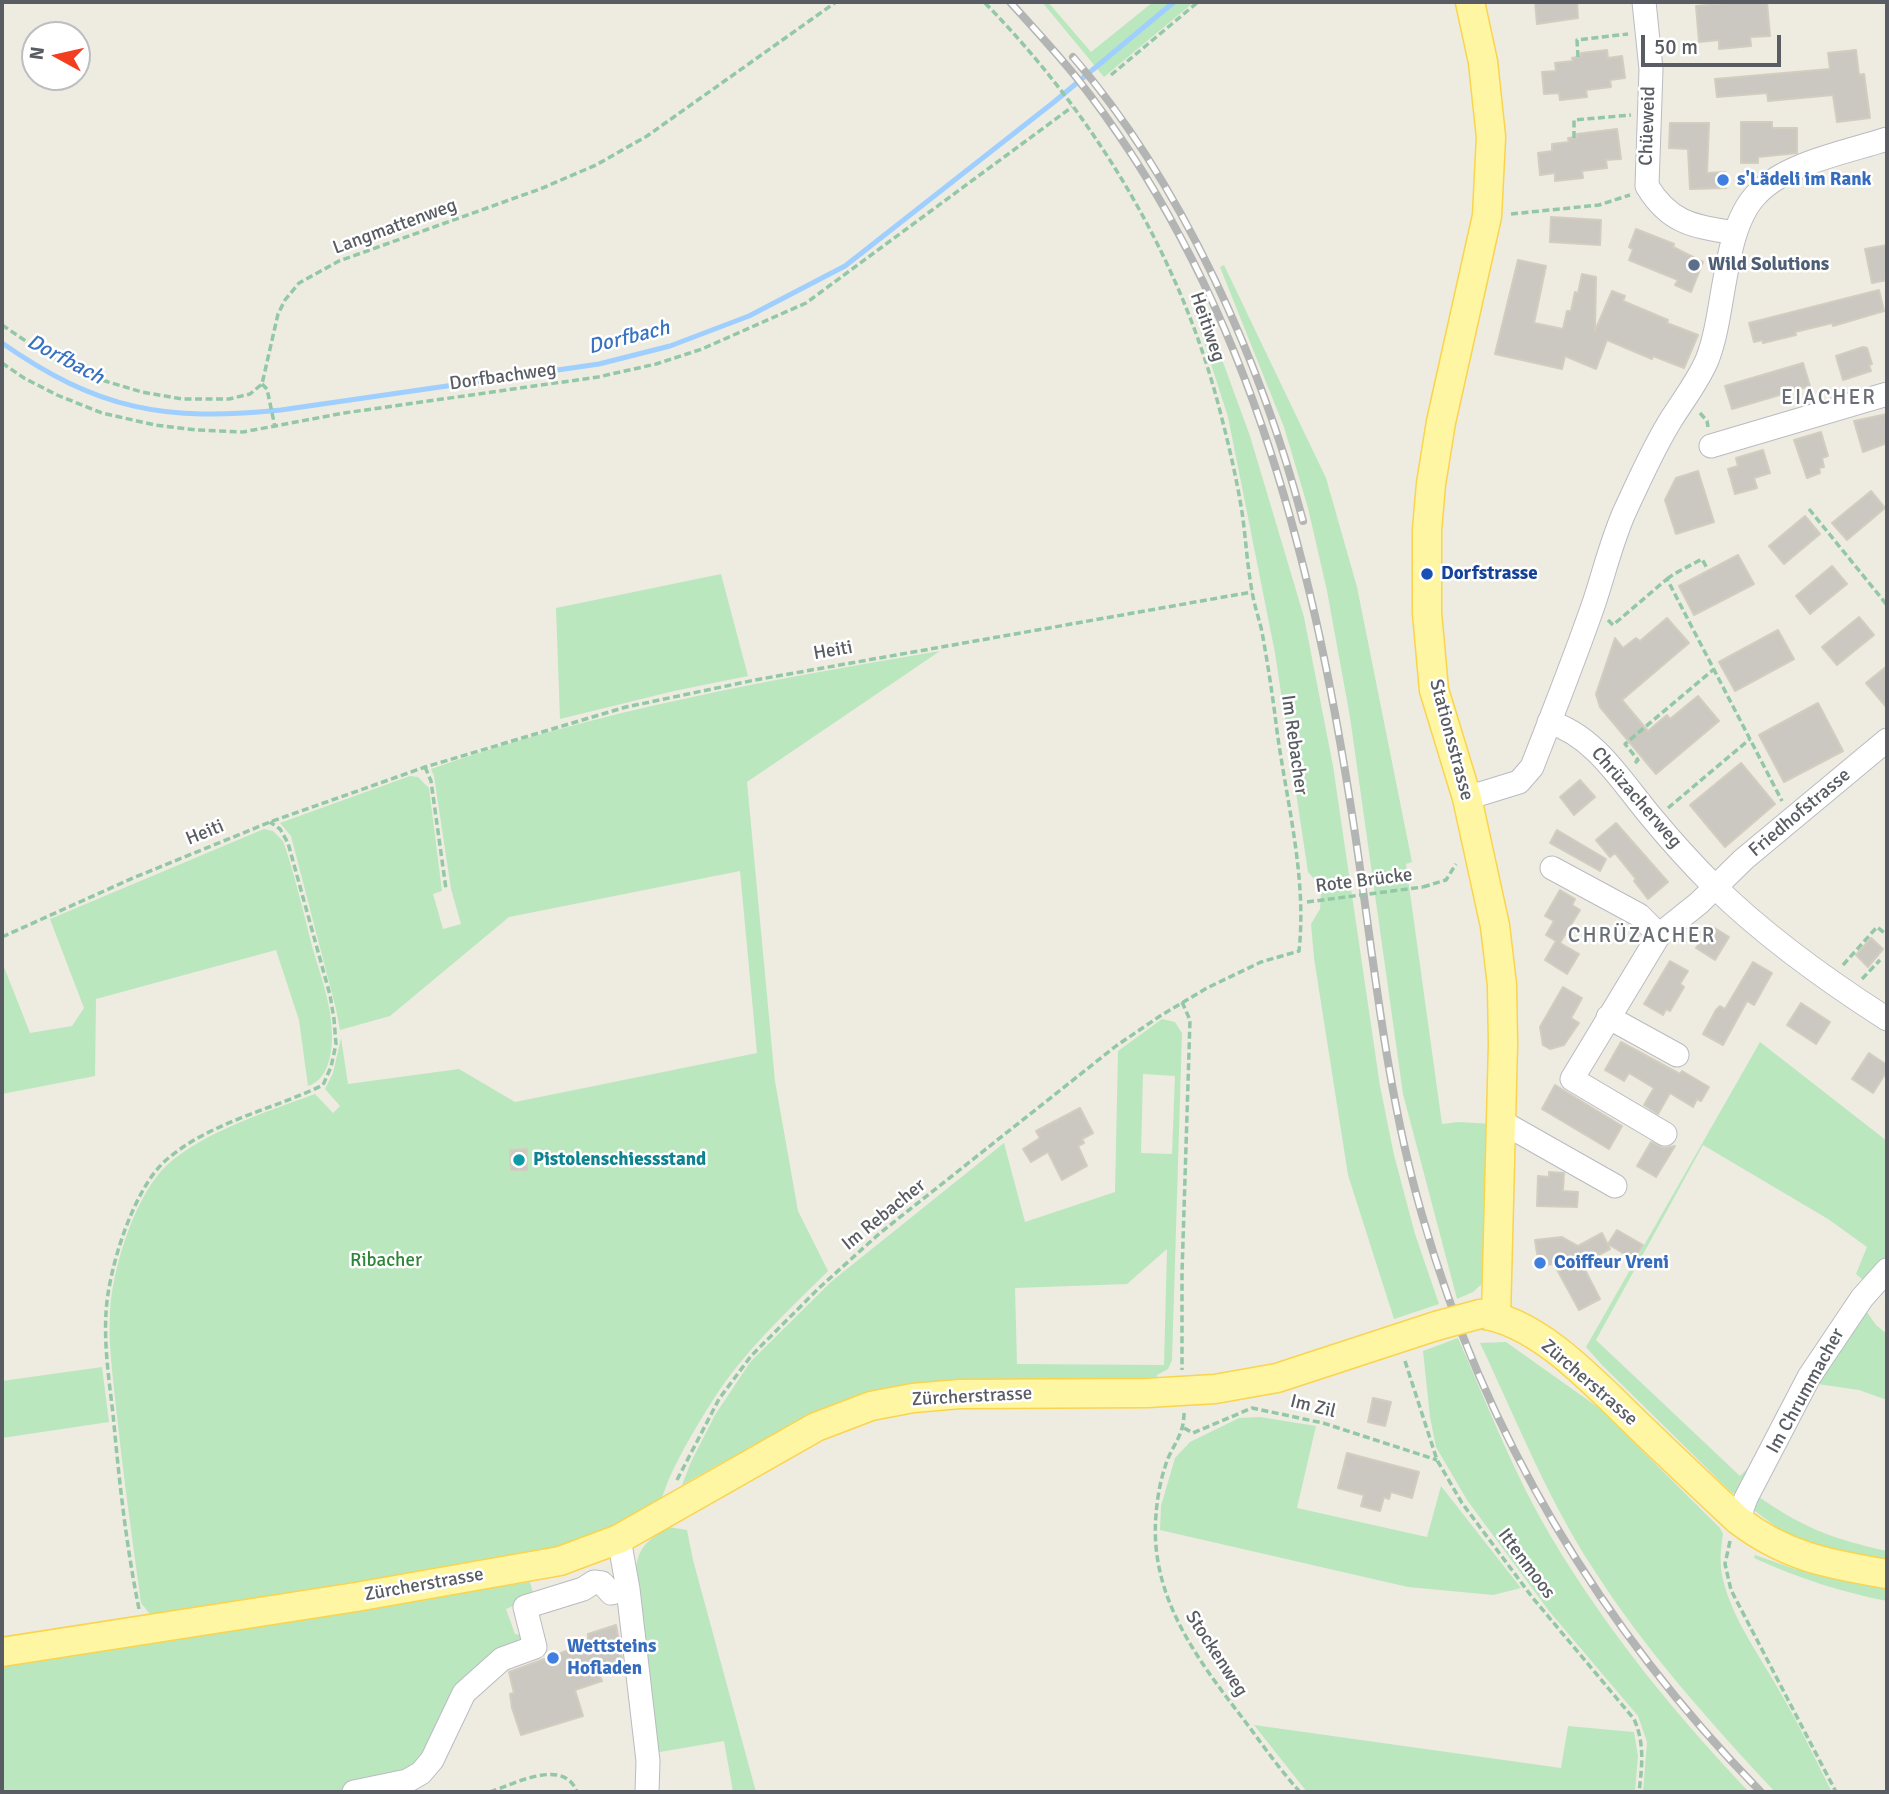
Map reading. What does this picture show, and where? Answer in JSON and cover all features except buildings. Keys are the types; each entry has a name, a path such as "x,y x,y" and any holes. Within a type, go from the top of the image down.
{"main road":[{"name":"Stationsstrasse","path":"1470,2 1483,62 1491,137 1487,216 1441,422 1431,484 1427,613 1434,690 1467,797 1495,926 1502,985 1502,1122 1488,1315"},
{"name":"Zürcherstrasse","path":"2,1652 356,1597 560,1561 619,1539 816,1427 871,1406 914,1398 960,1394 1215,1389 1277,1378 1436,1326 1488,1315 1528,1332 1556,1350 1738,1520 1758,1535 1806,1557 1887,1574"}],"street":[{"name":"Chüeweid","path":"1644,2 1651,69 1647,186 1656,202 1671,216 1694,225 1735,233"},
{"path":"1467,797 1519,782 1532,767 1624,514 1660,439 1697,382 1707,361 1715,337 1735,233 1745,208 1769,183 1794,170 1887,139"},
{"path":"1711,446 1887,394"},
{"name":"Chrüzacherweg","path":"1549,722 1575,733 1593,747 1654,821 1715,887 1829,981 1887,1019"},
{"name":"Friedhofstrasse","path":"1715,887 1744,859 1887,740"},
{"path":"1552,868 1639,915 1658,935"},
{"path":"1665,1134 1572,1079 1658,935 1715,887"},
{"path":"1608,1017 1677,1055"},
{"path":"1502,1122 1615,1186"},
{"name":"Im Chrummacher","path":"1738,1520 1746,1498 1809,1377 1862,1298 1887,1270"},
{"path":"619,1539 628,1590 648,1761 647,1792"},
{"path":"354,1792 407,1781 421,1773 432,1760 464,1693 502,1659 535,1647 525,1607 583,1589 594,1582 602,1583 611,1593 628,1590"}],"path":[{"name":"Langmattenweg","path":"262,384 278,314 299,283 360,253 540,190 596,165 659,129 836,2"},
{"name":"Heitiweg","path":"985,2 1008,26 1066,98 1121,179 1160,247 1176,282 1200,345 1222,418 1242,511 1252,592"},
{"path":"1111,75 1198,2"},
{"path":"1578,57 1577,40 1641,33"},
{"name":"Dorfbachweg","path":"2,363 57,395 115,416 155,425 243,432 344,413 598,377 656,364 702,349 806,303 1072,107"},
{"path":"1574,138 1574,120 1640,114"},
{"path":"1500,215 1599,205 1632,194"},
{"path":"2,325 27,344 64,364 105,381 142,392 182,398 229,399 250,394 262,384 267,389 275,427"},
{"path":"1809,509 1887,605"},
{"path":"1622,617 1674,573 1702,559 1707,568"},
{"path":"1667,579 1788,813"},
{"name":"Heiti","path":"2,937 133,878 270,822 425,767 626,708 755,680 1252,592"},
{"name":"Im Rebacher","path":"674,1507 673,1488 699,1433 735,1376 751,1356 819,1288 880,1233 1116,1046 1207,988 1261,962 1299,951 1301,903 1271,688 1252,592"},
{"path":"1637,759 1625,744 1714,669"},
{"path":"1662,813 1750,739"},
{"path":"425,767 431,780 446,889"},
{"path":"142,1629 120,1486 106,1342 110,1280 118,1253 130,1217 150,1181 165,1162 195,1141 257,1111 323,1085 331,1067 336,1044 330,995 288,843 280,829 270,822"},
{"name":"Rote Brücke","path":"1301,903 1423,887 1446,880 1456,865"},
{"path":"1829,981 1878,927 1887,935"},
{"path":"1850,995 1880,960"},
{"path":"1182,1002 1190,1020 1182,1273 1182,1363 1185,1391"},
{"name":"Ittenmoos","path":"1398,1339 1437,1460 1462,1503 1517,1576 1634,1719 1641,1735 1643,1756 1639,1792"},
{"name":"Stockenweg","path":"1185,1391 1184,1428 1165,1466 1156,1511 1154,1540 1159,1576 1170,1606 1209,1674 1300,1792"},
{"name":"Im Zil","path":"1184,1428 1193,1433 1252,1408 1323,1423 1437,1460"},
{"path":"1738,1520 1730,1539 1725,1564 1731,1590 1836,1792"},
{"path":"490,1792 548,1773 563,1776 575,1786 577,1792"}],"green space":[{"path":"1042,2 1048,2 1091,52 1153,2 1194,2 1104,77"},
{"path":"1224,265 1326,478 1357,587 1412,862 1406,864 1442,1124 1493,1124 1484,1282 1473,1292 1457,1299 1403,1094 1350,717 1327,591 1308,508 1284,427 1220,267"},
{"path":"1201,302 1250,436 1304,617 1333,766 1380,1086 1394,1155 1415,1234 1439,1304 1394,1319 1348,1175 1314,958 1311,924 1320,909 1321,893 1308,872 1275,653 1228,417 1193,308"},
{"path":"721,574 748,676 560,719 556,608"},
{"name":"Ribacher","path":"940,651 747,782 775,1081 798,1211 828,1271 767,1332 725,1382 689,1440 654,1510 554,1551 160,1616 149,1613 141,1603 128,1506 111,1360 110,1312 120,1255 135,1213 155,1178 167,1165 199,1142 257,1115 315,1094 333,1113 340,1106 325,1089 333,1073 341,1038 348,1084 459,1069 515,1102 757,1053 740,871 509,917 390,1016 340,1030 291,836 280,823 410,776 418,777 429,788 442,891 433,894 443,929 461,924 451,889 431,769 556,730 682,699"},
{"path":"264,829 273,831 283,841 328,1001 331,1051 328,1066 320,1078 308,1086 299,1020 276,950 96,999 95,1076 2,1094 2,962 30,1033 72,1026 84,1008 50,919"},
{"path":"1162,1019 1175,1022 1182,1033 1172,1360 1168,1369 1157,1375 1156,1384 1000,1382 779,1435 682,1485 715,1415 751,1361 832,1281 1004,1143 1025,1222 1115,1192 1118,1051","holes":["1143,1074 1175,1076 1172,1154 1141,1153","1167,1249 1164,1365 1017,1364 1015,1288 1127,1284"]},
{"path":"1760,1042 1887,1141 1887,1261 1740,1493 1732,1493 1586,1347","holes":["1703,1145 1828,1219 1867,1247 1856,1274 1863,1280 1752,1464 1740,1476 1596,1340"]},
{"path":"1862,1305 1876,1325 1887,1334 1887,1400 1859,1390 1811,1383"},
{"path":"1458,1338 1526,1491 1574,1574 1644,1672 1749,1792 1643,1792 1647,1742 1638,1716 1549,1611 1467,1500 1436,1447 1423,1351"},
{"path":"1506,1342 1599,1408 1720,1528 1723,1534 1722,1573 1730,1601 1742,1628 1794,1716 1832,1792 1775,1792 1703,1712 1635,1629 1594,1570 1562,1516 1480,1343"},
{"path":"102,1367 109,1422 2,1438 2,1381"},
{"path":"1260,1417 1316,1426 1297,1508 1427,1537 1441,1486 1521,1588 1493,1595 1408,1587 1160,1530 1161,1506 1175,1458 1190,1442 1239,1418"},
{"path":"1755,1494 1787,1515 1818,1530 1850,1542 1887,1551 1887,1564 1850,1557 1787,1535 1751,1508"},
{"path":"668,1527 687,1530 756,1792 733,1792 724,1741 654,1753 635,1579 637,1560 643,1548"},
{"path":"1755,1555 1795,1569 1887,1586 1887,1601 1803,1578 1754,1558"},
{"path":"530,1582 533,1593 526,1600 506,1609 515,1634 520,1635 525,1645 502,1654 429,1758 407,1777 334,1792 2,1792 2,1662"},
{"path":"1254,1725 1561,1768 1568,1726 1634,1732 1638,1756 1635,1792 1307,1792"}],"waterway":[{"name":"Dorfbach","path":"2,343 37,366 102,397 167,412 202,414 281,410 599,364 670,346 749,316 845,266 1054,102 1174,2"}],"railway":[{"path":"1010,2 1076,77 1135,159 1185,245 1227,334 1262,426 1291,521 1315,617 1335,715 1389,1066 1409,1166 1448,1296 1479,1375 1515,1451 1555,1525 1600,1596 1703,1730 1761,1792"},
{"path":"1073,57 1149,160 1183,217 1213,276 1265,399 1303,521"}],"place":[{"name":"s'Lädeli im Rank","path":"1723,180"},
{"name":"Wild Solutions","path":"1694,265"},
{"name":"Dorfstrasse","path":"1427,574"},
{"name":"Pistolenschiessstand","path":"519,1160"},
{"name":"Coiffeur Vreni","path":"1540,1263"},
{"name":"Wettsteins Hofladen","path":"553,1658"}],"district":[{"name":"EIACHER","path":"1829,398"},
{"name":"CHRÜZACHER","path":"1642,936"}]}
